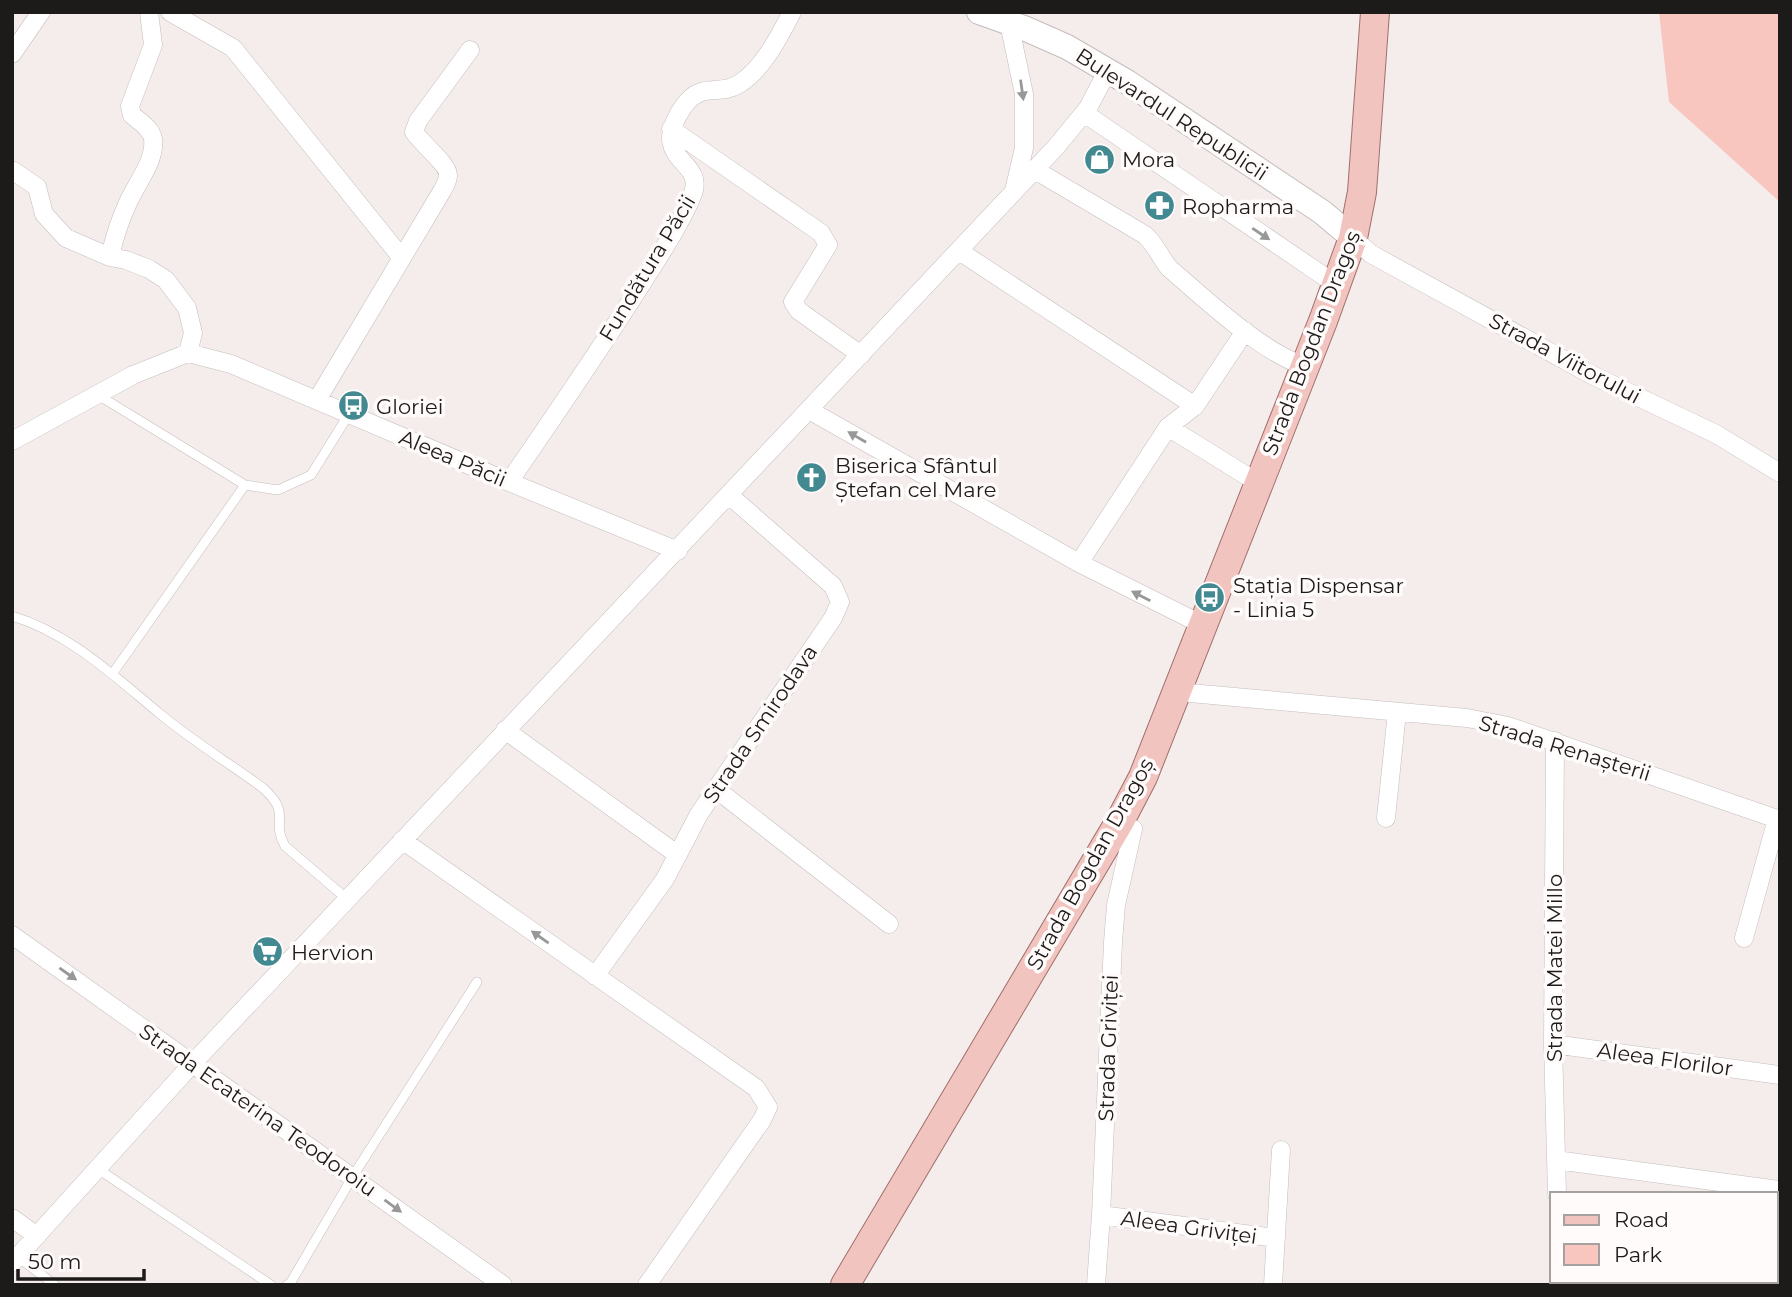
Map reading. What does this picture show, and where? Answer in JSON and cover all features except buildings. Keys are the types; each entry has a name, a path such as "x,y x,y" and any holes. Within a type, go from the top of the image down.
{"main road":[{"name":"Bulevardul Republicii","path":"979,12 1067,47 1108,70 1322,212 1353,238"},
{"name":"Strada Bogdan Dragoș","path":"845,1285 1143,777 1353,238 1362,192 1375,12"}],"street":[{"path":"12,54 41,12"},
{"path":"110,257 126,207 152,155 153,140 150,130 132,115 131,106 153,45 149,12"},
{"path":"170,12 233,48 401,257"},
{"path":"792,12 777,41 738,85 720,90 705,89 695,94 684,106 671,129 821,233 828,245 793,302 799,311 861,355"},
{"path":"1009,23 1024,94 1024,148 1014,191"},
{"path":"317,400 442,191 449,174 448,167 422,144 414,132 418,121 470,50"},
{"path":"15,1260 193,1063 1056,148 1084,113 1108,70"},
{"path":"1084,113 1325,278 1337,282"},
{"name":"Fundătura Păcii","path":"509,482 618,321 667,243 691,197 695,186 692,173 674,152 669,141 671,129"},
{"path":"12,170 37,187 44,214 66,238 110,257 149,269 166,280 187,307 192,333 188,354 133,374 12,441"},
{"path":"1035,170 1145,235 1157,247 1161,259 1169,268 1245,331 1294,363 1305,366"},
{"name":"Strada Viitorului","path":"1353,238 1371,254 1590,374 1716,434 1780,472"},
{"path":"959,251 1195,406"},
{"path":"1079,564 1168,427 1195,406 1245,331"},
{"name":"Aleea Păcii","path":"188,354 230,364 678,551"},
{"path":"809,410 1079,564 1203,625"},
{"path":"1168,427 1247,476 1259,480"},
{"name":"Strada Smirodava","path":"596,976 665,879 699,814 833,618 840,602 833,586 729,495"},
{"name":"Strada Renașterii","path":"1178,688 1190,693 1467,718 1508,726 1779,819"},
{"path":"1386,818 1397,712"},
{"path":"505,730 678,855"},
{"name":"Strada Matei Millo","path":"1555,741 1553,1044 1557,1192"},
{"path":"716,789 889,924"},
{"path":"1744,938 1779,819"},
{"name":"Strada Griviței","path":"1096,1285 1116,905 1133,829 1119,821"},
{"path":"402,840 756,1088 768,1107 762,1120 648,1285"},
{"name":"Strada Ecaterina Teodoroiu","path":"12,935 353,1177 482,1279 503,1285"},
{"name":"Aleea Florilor","path":"1553,1044 1778,1074"},
{"name":"Aleea Griviței","path":"1273,1285 1281,1150"},
{"path":"1556,1160 1780,1190"},
{"name":"Aleea Griviței","path":"1101,1215 1276,1238"},
{"path":"12,1218 37,1236"},
{"path":"1694,1285 1765,1283"}],"lane":[{"path":"96,394 245,485 278,490 311,475 349,414"},
{"path":"113,673 245,485"},
{"path":"12,616 48,630 113,673 160,715 276,800 281,814 278,834 285,846 347,899"},
{"path":"287,1285 477,982"},
{"path":"98,1169 271,1285"},
{"path":"15,1260 55,1285"}],"green space":[{"path":"1659,12 1780,12 1780,202 1669,102"}],"place":[{"name":"Mora","path":"1099,159"},
{"name":"Ropharma","path":"1159,206"},
{"name":"Gloriei","path":"353,406"},
{"name":"Biserica Sfântul Ștefan cel Mare","path":"812,477"},
{"name":"Stația Dispensar - Linia 5","path":"1210,597"},
{"name":"Hervion","path":"268,952"}]}
